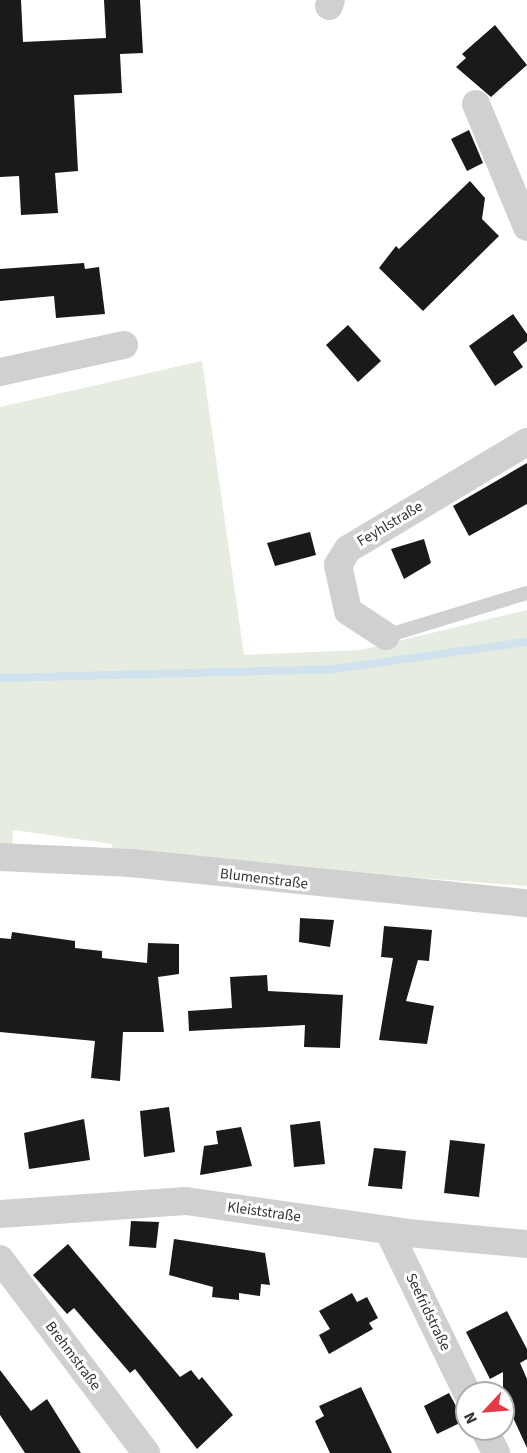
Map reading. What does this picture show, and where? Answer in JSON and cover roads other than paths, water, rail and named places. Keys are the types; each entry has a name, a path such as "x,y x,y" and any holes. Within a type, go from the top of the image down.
{"street":[{"path":"476,104 527,227"},
{"path":"0,372 124,345"},
{"name":"Feyhlstraße","path":"386,636 348,611 339,565 348,549 527,442"},
{"name":"Blumenstraße","path":"0,857 130,863 527,903"},
{"name":"Kleiststraße","path":"0,1214 186,1201 388,1230 527,1244"},
{"name":"Seefridstraße","path":"388,1230 461,1381"},
{"name":"Brehmstraße","path":"0,1259 146,1453"}],"lane":[{"path":"386,636 527,593"}],"waterway":[{"path":"0,678 334,669 527,642"}]}
